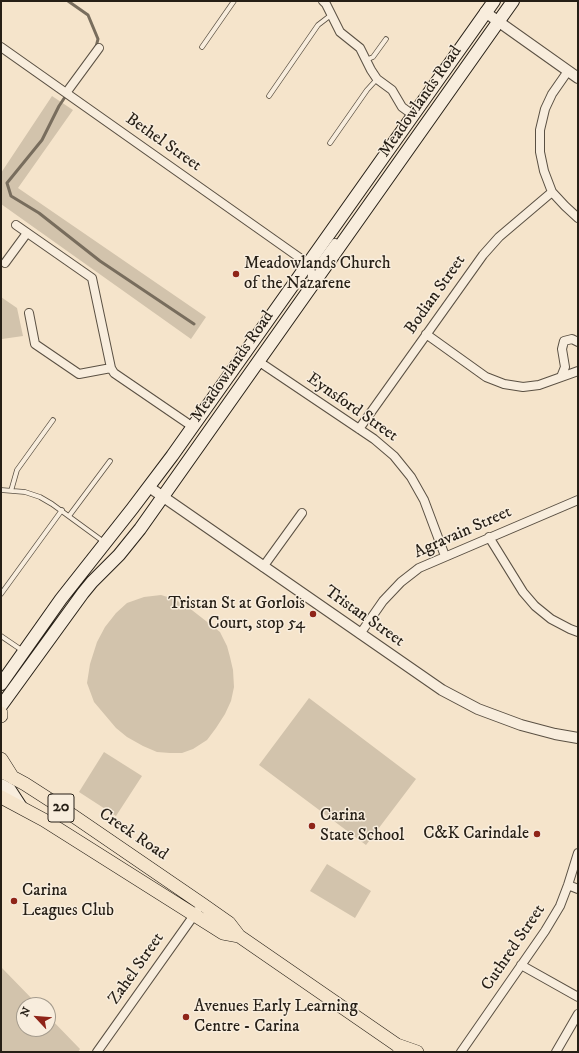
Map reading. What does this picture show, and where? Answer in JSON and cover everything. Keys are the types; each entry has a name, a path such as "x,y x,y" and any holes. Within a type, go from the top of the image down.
{"main road":[{"name":"Meadowlands Road","path":"1,684 61,599 149,487 193,427 494,1"},
{"name":"Meadowlands Road","path":"1,706 92,582 119,555 140,529 513,1"},
{"path":"1,759 13,778"},
{"name":"Creek Road","path":"1,771 53,802 198,909 223,933 239,936 400,1048 418,1052"},
{"path":"1,785 10,790 21,808"},
{"name":"Creek Road","path":"1,797 44,820 198,909"}],"street":[{"path":"327,2 331,15 340,32 360,48 377,79 392,90 402,107 413,115"},
{"path":"485,12 578,78"},
{"name":"Bethel Street","path":"1,47 308,263"},
{"path":"63,91 99,48"},
{"path":"568,71 552,94 545,109 540,130 540,152 544,171 552,192 578,218"},
{"name":"Bodian Street","path":"359,429 483,255 499,237 552,192"},
{"path":"311,287 312,274 308,263 322,262 352,219 374,197"},
{"path":"16,225 92,278 111,368 114,373 193,427"},
{"path":"5,263 27,233"},
{"path":"28,313 35,344 79,374 111,368"},
{"path":"426,334 486,377 504,384 522,388 539,385 578,371"},
{"path":"561,378 565,367 562,349 564,341 572,339 578,342"},
{"name":"Eynsford Street","path":"258,361 374,439 394,456 411,478 424,500 445,556"},
{"name":"Tristan Street","path":"149,487 442,690 478,709 521,725 555,734 578,738"},
{"name":"Agravain Street","path":"360,634 383,601 401,582 419,568 578,500"},
{"path":"264,567 302,512"},
{"path":"489,537 523,592 535,606 551,619 578,632"},
{"name":"Cuthred Street","path":"461,1052 545,931 560,906 578,853"},
{"path":"568,885 578,889"},
{"name":"Zahel Street","path":"97,1052 198,909"},
{"path":"521,965 578,997"},
{"path":"556,1052 578,1014"}],"lane":[{"path":"202,47 234,1"},
{"path":"269,96 318,25 331,15"},
{"path":"366,60 373,57 386,39"},
{"path":"330,143 367,90 377,79"},
{"path":"11,491 17,470 53,420"},
{"path":"70,516 110,460"},
{"path":"1,490 25,492 40,497 62,510 106,543"},
{"path":"1,594 62,510"},
{"path":"1,636 35,659"}],"shaded area":[{"path":"52,96 73,110 18,188 206,317 191,339 1,204 1,173"},
{"path":"1,297 17,308 23,336 1,340"},
{"path":"161,595 174,599 188,607 220,632 227,646 233,670 234,687 231,701 225,714 207,740 193,749 182,753 157,752 127,737 116,728 94,702 87,683 90,664 97,642 105,627 116,613 127,603 144,597"},
{"path":"309,698 416,779 366,845 259,765"},
{"path":"104,752 142,776 116,816 79,792"},
{"path":"327,864 371,891 355,918 310,891"},
{"path":"1,967 30,997 16,997 16,1037 56,1037 56,1024 80,1049 78,1052 1,1052"}],"waterway":[{"path":"68,1 88,15 98,39 96,47"},
{"path":"67,94 59,106 42,140 7,183 11,196 39,213 100,261 194,324"}],"place":[{"name":"Meadowlands Church of the Nazarene","path":"236,274"},
{"name":"Tristan St at Gorlois Court, stop 54","path":"313,614"},
{"name":"Carina State School","path":"312,826"},
{"name":"C&K Carindale","path":"537,834"},
{"name":"Carina Leagues Club","path":"14,901"},
{"name":"Avenues Early Learning Centre - Carina","path":"186,1017"}]}
